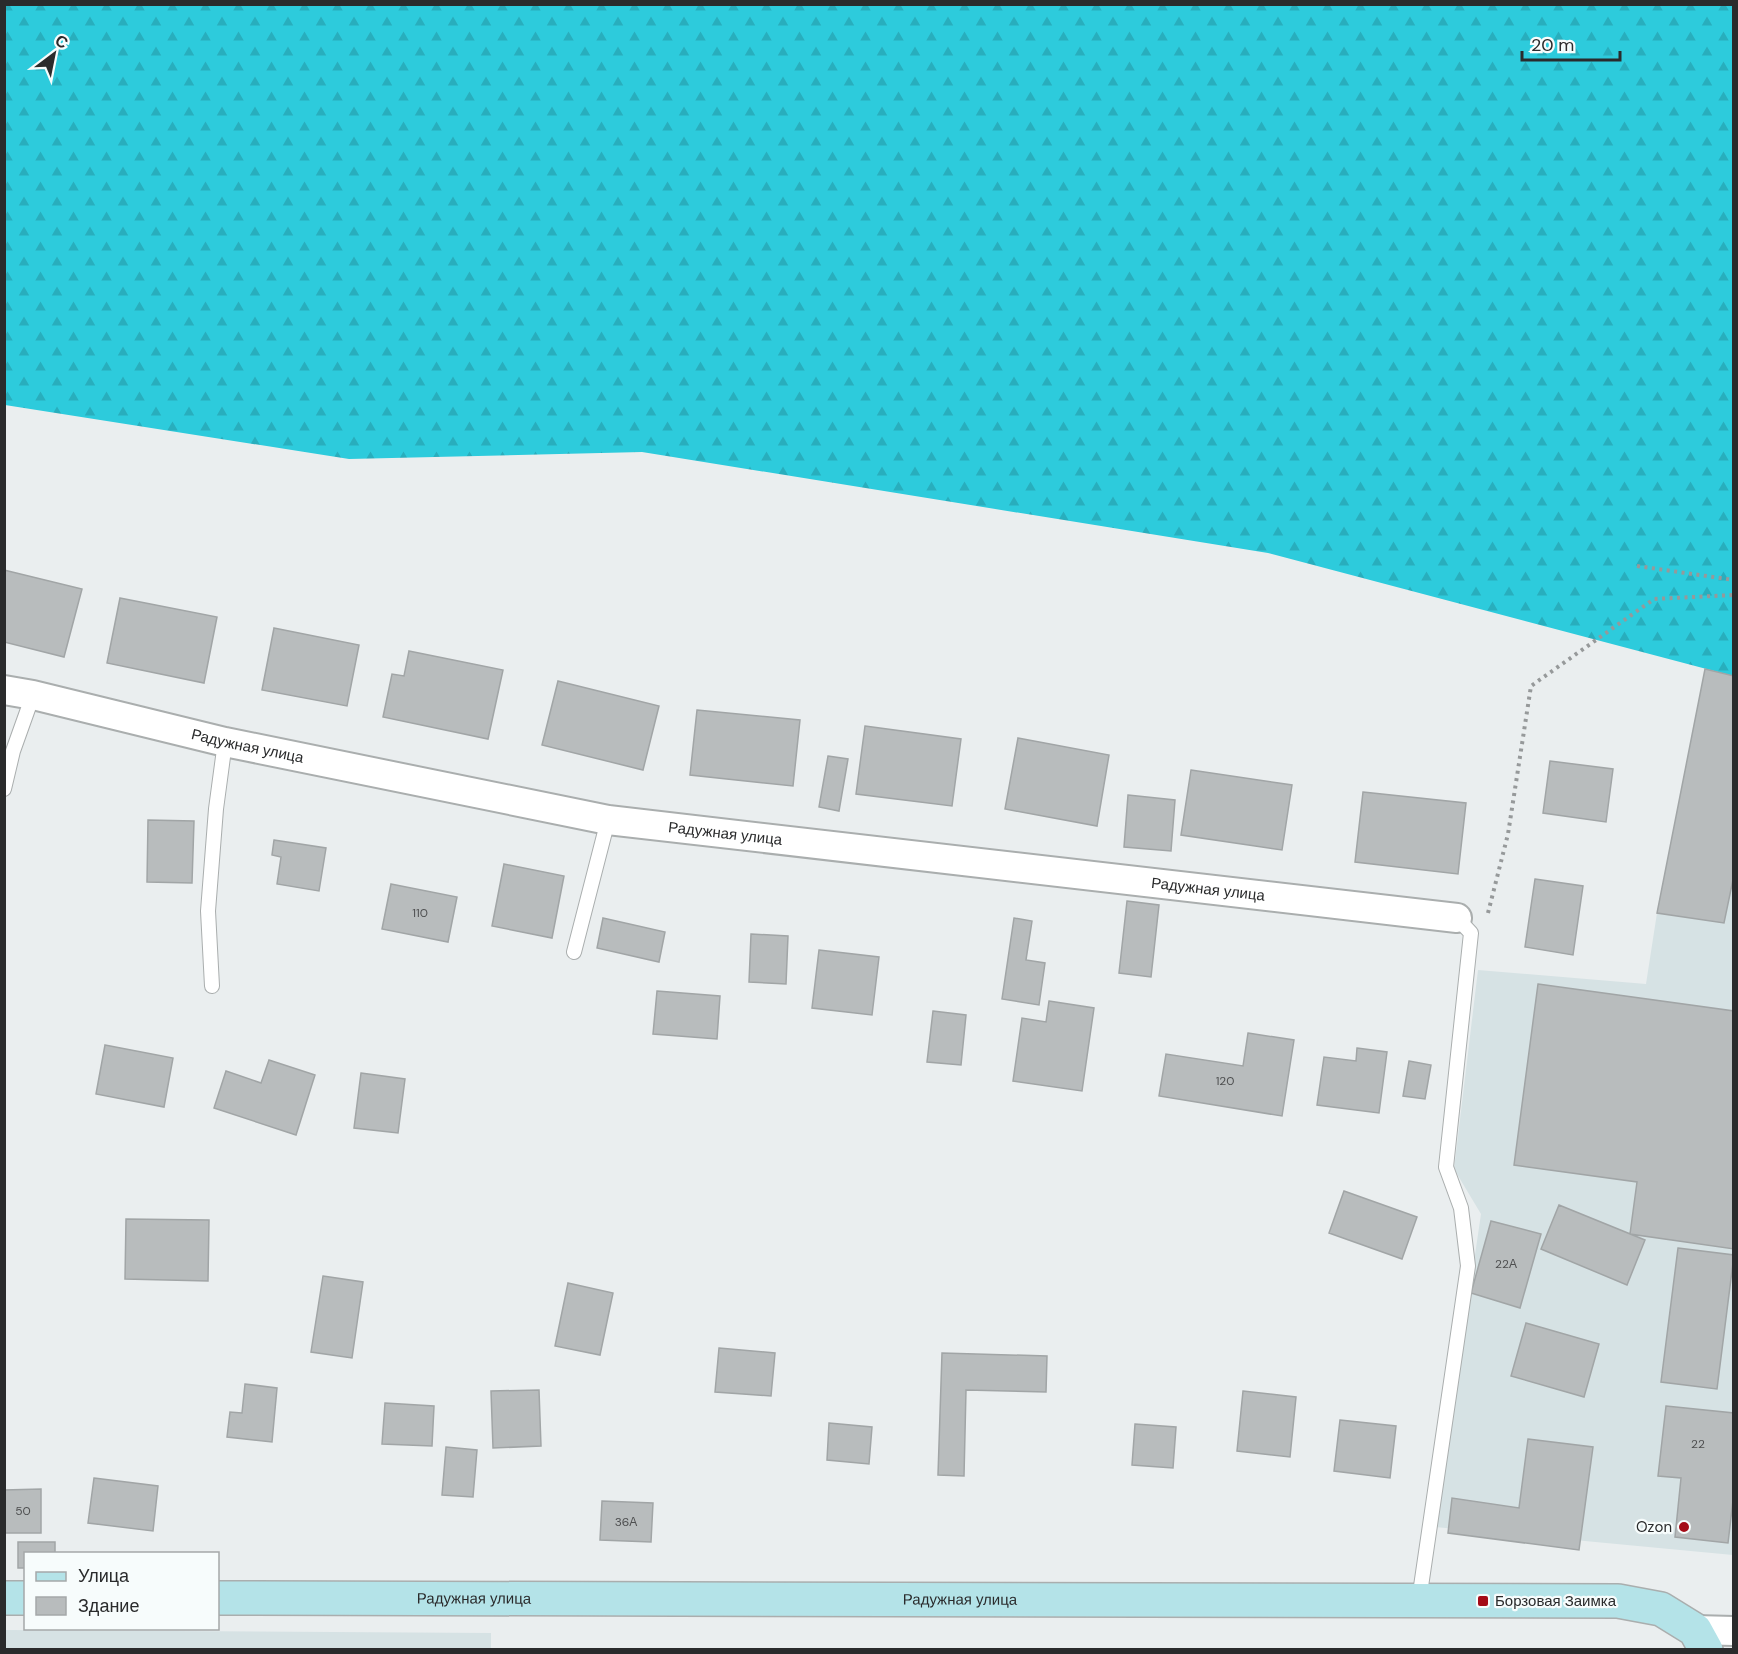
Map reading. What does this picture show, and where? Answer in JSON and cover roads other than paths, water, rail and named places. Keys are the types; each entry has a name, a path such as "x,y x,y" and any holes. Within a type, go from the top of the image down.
{"main road":[{"path":"4,1598 24,1598"},
{"name":"Радужная улица","path":"219,1598 1618,1601 1661,1609 1701,1640"}],"street":[{"name":"Радужная улица","path":"4,690 33,694 225,742 608,820 1456,918"},
{"name":"Радужная улица","path":"1701,1640 1734,1631"}],"lane":[{"path":"4,789 13,751 33,694"},
{"path":"212,986 208,911 216,809 225,742"},
{"path":"574,952 608,820"},
{"path":"1419,1600 1468,1266 1461,1208 1446,1167 1470,933 1456,918"}],"place":[{"name":"Ozon","path":"1684,1527"},
{"name":"Борзовая Заимка","path":"1483,1601"}]}
